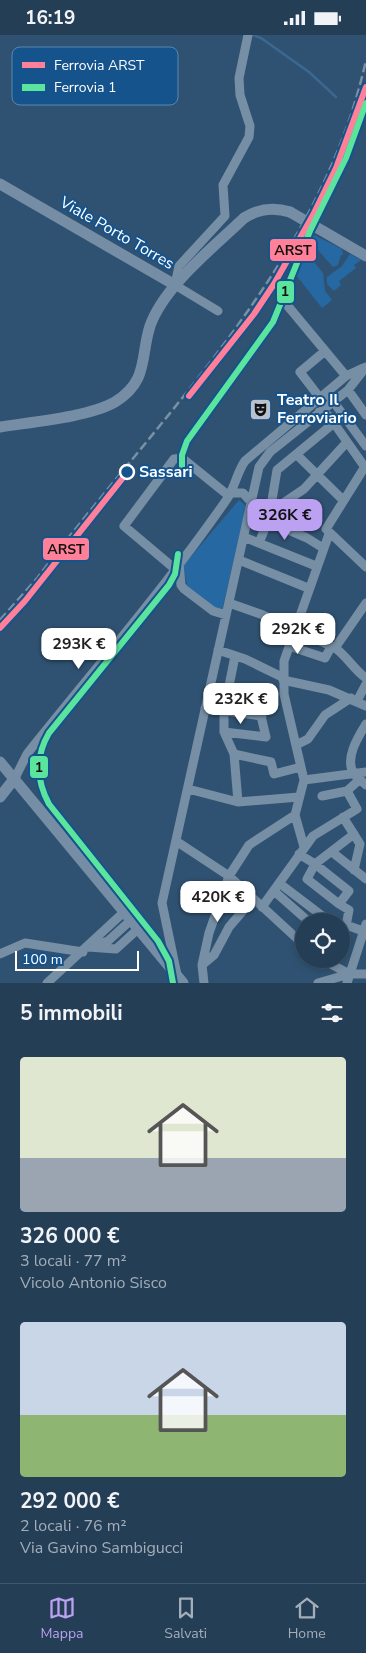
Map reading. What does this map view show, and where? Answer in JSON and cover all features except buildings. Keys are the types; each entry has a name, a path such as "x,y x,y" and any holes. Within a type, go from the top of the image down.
{"main road":[{"name":"Viale Porto Torres","path":"0,184 175,285"},
{"path":"0,427 88,411 119,399 132,386 142,370 150,326 175,285 244,218 257,212 272,209 290,212 366,256"},
{"path":"0,762 179,980"},
{"path":"0,774 15,778"},
{"path":"0,797 15,778"}],"street":[{"path":"175,285 179,266 225,216 223,185 249,137 250,127 240,95 239,78 247,38"},
{"name":"Viale Porto Torres","path":"175,285 218,311"},
{"path":"287,305 346,376"},
{"path":"325,351 300,372 323,395 333,401 366,446"},
{"path":"15,778 27,754 177,566 230,494 245,461 346,376 366,367"},
{"path":"179,980 162,903 256,477 263,460 348,390 366,367"},
{"path":"348,390 366,415"},
{"path":"319,412 328,416 334,423 365,466 326,529 329,534 366,567"},
{"path":"259,543 269,516 277,470 334,423"},
{"path":"269,516 304,489 347,442"},
{"path":"297,455 343,500"},
{"path":"226,615 213,611 184,589 181,585 177,566 124,526 174,459 182,458 230,494 243,493 251,502"},
{"path":"269,516 323,548"},
{"path":"329,534 294,629 282,679 304,780 295,815 301,851 349,891 339,905"},
{"path":"244,537 316,566"},
{"path":"239,560 308,588"},
{"path":"229,603 333,647 342,653 363,676"},
{"path":"289,646 325,658 366,603"},
{"path":"218,651 235,656 282,679 323,688 366,706"},
{"path":"235,656 224,711 224,732 234,754 238,802"},
{"path":"296,745 308,739 325,715 352,699 366,684"},
{"path":"224,732 266,737 256,695 228,691"},
{"path":"205,709 262,716"},
{"path":"322,797 347,791 363,783 352,772 351,761 353,749 366,724"},
{"path":"234,754 271,762 274,773 301,767"},
{"path":"304,780 352,772 366,772"},
{"path":"188,789 238,802 299,797"},
{"path":"262,907 313,836 357,809 347,791"},
{"path":"204,983 202,965 209,933 229,876 249,845 295,815"},
{"path":"343,817 360,844 354,870"},
{"path":"348,913 349,910 339,905 307,879 315,864 354,834"},
{"path":"176,841 229,876 295,937"},
{"path":"332,852 366,879"},
{"path":"276,887 300,913"},
{"path":"276,887 317,913"},
{"path":"202,965 214,955 229,927 253,899"},
{"path":"0,955 24,943 86,949 116,949 131,920"},
{"path":"47,983 86,949 100,932 131,920"},
{"path":"348,978 365,928 350,929"},
{"path":"334,968 348,978"},
{"path":"318,983 366,974"}],"shaded area":[{"path":"314,235 342,249 343,255 341,255 338,265 333,267 310,241"},
{"path":"305,251 323,273 325,291 332,300 322,308 296,275"},
{"path":"350,254 361,260 354,265 356,268 339,281 341,285 334,291 327,284 327,277 342,266"},
{"path":"239,500 246,506 222,611 209,607 188,589 183,566"}],"waterway":[{"path":"253,35 261,38 309,72 336,97"}],"railway":[{"path":"0,620 38,577 184,396 231,335 275,271 313,204 344,134 366,60"}],"rail line":[{"name":"ARST","path":"189,396 254,314 274,284 313,215 336,168 366,87"},
{"name":"1","path":"182,466 182,455 187,441 273,322 310,231 346,158 366,103"},
{"name":"ARST","path":"0,628 25,601 130,469"},
{"name":"1","path":"173,983 169,961 158,941 49,804 42,786 39,760 44,742 49,733 169,585 175,574 178,554"}],"place":[{"name":"Teatro Il Ferroviario","path":"261,409"},
{"name":"Sassari","path":"127,472"}]}
